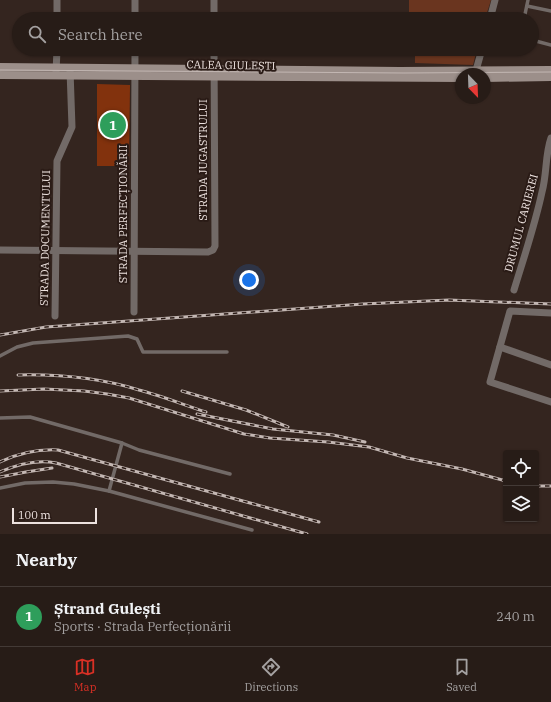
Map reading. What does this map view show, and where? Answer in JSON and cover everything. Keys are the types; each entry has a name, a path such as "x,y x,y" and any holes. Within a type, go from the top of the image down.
{"main road":[{"name":"CALEA GIULEȘTI","path":"0,67 56,71 135,72 455,72"},
{"name":"CALEA GIULEȘTI","path":"491,72 551,70"},
{"name":"CALEA GIULEȘTI","path":"0,75 56,71"},
{"name":"CALEA GIULEȘTI","path":"214,72 455,78"},
{"path":"491,78 551,77"}],"street":[{"path":"57,0 57,12"},
{"path":"135,0 135,12"},
{"path":"214,0 214,12"},
{"path":"492,12 495,0"},
{"path":"56,71 57,56"},
{"name":"STRADA PERFECȚIONĂRII","path":"134,312 135,56"},
{"name":"STRADA JUGASTRULUI","path":"134,252 208,252 213,250 215,246 214,56"},
{"path":"476,68 480,56"},
{"name":"STRADA DOCUMENTULUI","path":"55,316 57,161 72,127 70,71"},
{"name":"DRUMUL CARIEREI","path":"514,290 534,224 545,180 547,148 551,138"},
{"path":"0,250 134,252"},
{"path":"551,313 510,311 490,382 551,402"},
{"path":"500,347 551,365"}],"lane":[{"path":"526,12 528,0"},
{"path":"527,6 551,11"},
{"path":"539,42 551,45"},
{"path":"0,356 17,347 27,344 128,336 137,339 143,352 227,352"},
{"path":"0,418 30,417 122,443 139,450 230,474"},
{"path":"109,490 122,443"},
{"path":"0,488 25,483 53,482 74,484 109,490 252,530"}],"shaded area":[{"path":"409,0 491,0 487,12 409,12"},
{"path":"415,56 475,56 473,65 415,63"},
{"path":"97,84 130,85 129,166 97,166"}],"tram line":[{"path":"0,70 404,73 551,72"}],"railway":[{"path":"0,335 46,327 363,304 449,300 551,304"},
{"path":"18,375 64,376 109,382 148,392 206,412"},
{"path":"0,391 44,389 107,394 129,398 244,434 270,438 328,442 369,447 407,458 462,469 503,480"},
{"path":"182,391 246,410 288,427"},
{"path":"197,414 273,429 333,435 365,442"},
{"path":"0,462 28,452 58,450 319,522"},
{"path":"0,472 27,463 56,463 307,534"},
{"path":"0,477 52,468"},
{"path":"539,486 551,486"}],"place":[{"name":"Ștrand Gulești","path":"113,125"}]}
